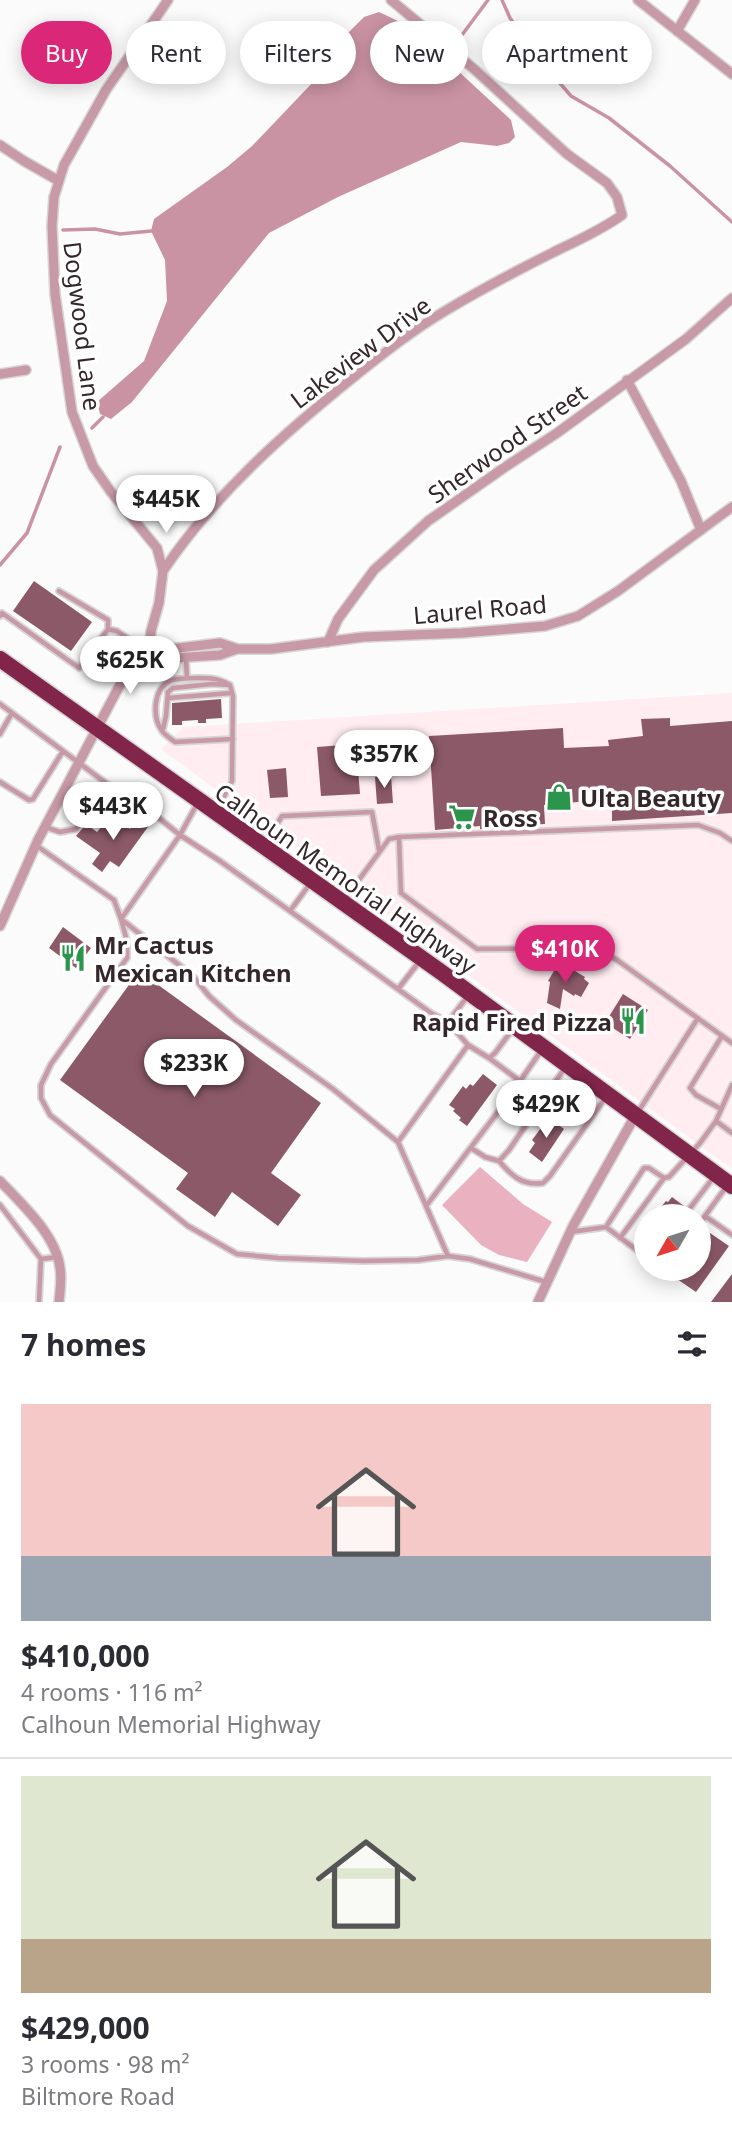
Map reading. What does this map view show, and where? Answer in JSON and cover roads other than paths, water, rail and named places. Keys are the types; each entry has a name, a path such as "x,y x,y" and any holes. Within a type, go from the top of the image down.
{"highway":[{"name":"Calhoun Memorial Highway","path":"0,659 470,993 725,1182"}],"street":[{"name":"Dogwood Lane","path":"163,571 157,548 93,466 72,412 55,294 52,226 54,197 64,165 106,90 168,0"},
{"name":"Lakeview Drive","path":"163,571 194,526 261,456 313,410 407,335 445,311 605,227 622,215 617,197 607,183 567,154 474,69 391,0"},
{"path":"638,0 732,74"},
{"path":"677,31 695,0"},
{"path":"0,145 59,181"},
{"name":"Sherwood Street","path":"328,642 338,619 358,590 396,548 428,521 557,433 686,339 732,298"},
{"path":"0,374 26,370"},
{"path":"627,380 681,481 701,530"},
{"name":"Laurel Road","path":"149,654 220,643 238,649 271,649 363,637 545,626 578,616 618,591 732,507"},
{"path":"0,926 36,845 122,681 134,664 149,654 163,571"},
{"name":"Laurel Road","path":"149,654 160,659 220,655 238,649"},
{"path":"538,1302 570,1232 635,1116"},
{"path":"0,1181 36,1220 57,1257 60,1268 59,1302"}],"lane":[{"path":"0,617 2,613 79,668 108,629 108,620 59,592"},
{"path":"108,629 117,631 149,654"},
{"path":"185,656 187,678"},
{"path":"230,685 219,678 171,680 160,689 155,704 162,731 175,742 233,740"},
{"path":"215,812 232,781 230,685"},
{"path":"162,731 168,692 173,688 230,685"},
{"path":"168,698 231,693"},
{"path":"0,704 115,790 220,861 431,1013 448,1022 468,1045 520,1080"},
{"path":"0,734 12,713"},
{"path":"0,782 29,800 33,799 63,751"},
{"path":"45,827 60,832 76,829 106,790 115,790"},
{"path":"121,919 180,835 199,800"},
{"path":"263,846 282,816 372,812 379,850"},
{"path":"343,902 388,839 399,837 698,825 720,833 732,841"},
{"path":"399,837 401,893 477,949 594,948 617,960 732,1043"},
{"path":"36,845 114,900 127,941 127,958 51,1064 41,1085 41,1098 50,1115 188,1226 237,1254 363,1261 418,1260 447,1256 470,1259 547,1282"},
{"path":"290,911 312,881"},
{"path":"121,919 194,976 209,996 236,1020 333,1090 398,1142 447,1256"},
{"path":"398,989 421,958"},
{"path":"448,1022 470,993"},
{"path":"635,1116 698,1018"},
{"path":"489,1058 514,1027"},
{"path":"721,1109 696,1095 690,1088 722,1036"},
{"path":"398,1142 468,1045"},
{"path":"426,1206 543,1048"},
{"path":"499,1161 567,1065"},
{"path":"620,1238 664,1178 669,1177 689,1156 716,1121 732,1086"},
{"path":"471,1148 485,1157 499,1161 511,1175 524,1183 543,1183 608,1095"},
{"path":"716,1121 732,1133"},
{"path":"606,1227 645,1168 664,1178"},
{"path":"711,1206 725,1182"},
{"path":"698,1204 725,1182"},
{"path":"0,1205 41,1259 39,1302"},
{"path":"711,1220 732,1235"},
{"path":"570,1232 606,1227 634,1248"},
{"path":"41,1259 57,1257"}],"waterway":[{"path":"468,27 488,0"},
{"path":"502,0 510,18 571,96 609,118 670,166 732,222"},
{"path":"63,230 95,229 120,234 151,231"},
{"path":"92,428 103,417"},
{"path":"0,565 27,533 60,447"}],"place":[{"name":"Ulta Beauty","path":"559,797"},
{"name":"Ross","path":"462,817"},
{"name":"Mr Cactus Mexican Kitchen","path":"73,958"},
{"name":"Rapid Fired Pizza","path":"633,1021"}]}
